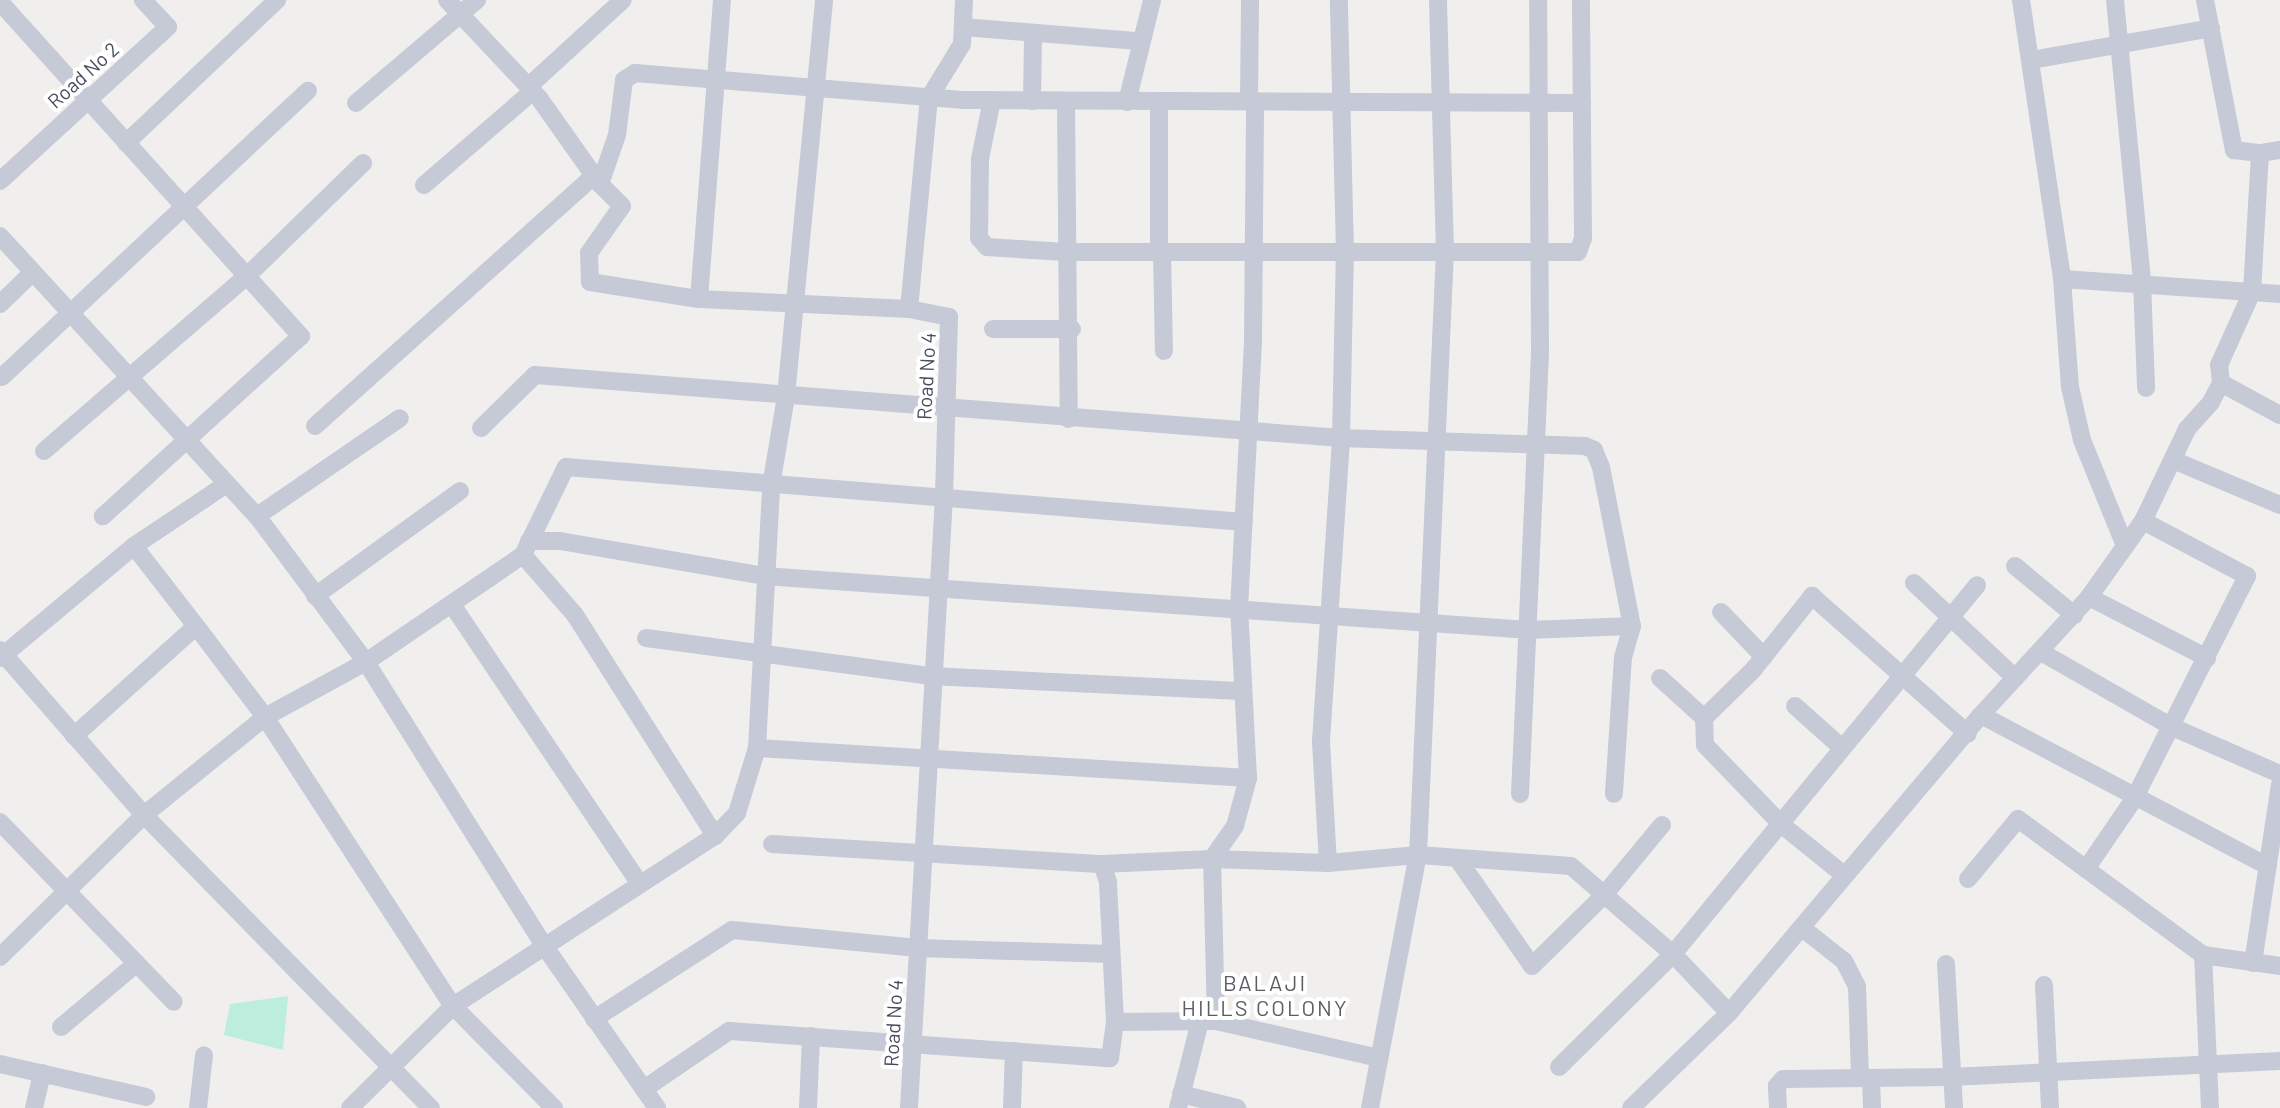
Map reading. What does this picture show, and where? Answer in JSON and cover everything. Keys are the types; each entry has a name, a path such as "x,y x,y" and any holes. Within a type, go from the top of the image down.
{"street":[{"name":"Road No 2","path":"0,181 6,159 89,101 168,27 143,0"},
{"path":"126,143 277,0"},
{"name":"Road No 4","path":"447,0 470,6 597,180 622,206 589,253 590,282 699,299 909,309 949,317 944,497 921,856 916,1045 909,1108"},
{"path":"424,185 531,89 623,0"},
{"path":"699,299 722,0"},
{"path":"350,1108 387,1067 453,1006 543,944 715,836 737,813 757,748 771,486 786,396 824,0"},
{"path":"909,309 929,98 962,44 964,0"},
{"path":"1127,102 1138,41 1152,0"},
{"path":"1237,1108 1179,1101 1208,1021 1212,859 1235,826 1248,778 1240,691 1239,609 1250,430 1250,0"},
{"path":"1328,863 1321,741 1332,617 1341,438 1345,253 1338,104 1339,0"},
{"path":"1370,1108 1418,855 1440,438 1445,252 1438,102 1438,0"},
{"path":"1520,794 1540,350 1538,0"},
{"path":"992,100 980,159 981,245 1065,252 1578,252 1583,238 1581,0"},
{"path":"2021,0 2062,279 2070,387 2082,440 2125,546"},
{"path":"2115,0 2123,43 2142,282 2146,388"},
{"path":"2205,0 2234,150 2240,155 2280,150"},
{"path":"0,2 301,336 103,516"},
{"path":"356,103 470,6"},
{"path":"963,27 1138,41"},
{"path":"2032,60 2211,28"},
{"path":"1032,101 1033,34"},
{"path":"315,426 597,180 617,135 624,80 635,73 714,77 814,90 992,100 1338,104 1438,102 1541,106 1582,103"},
{"path":"2,377 72,316 308,91"},
{"path":"1066,102 1065,252 1072,329 1069,419"},
{"path":"1159,102 1164,351"},
{"path":"1631,1108 1729,1013 1981,715 2074,615 2143,521 2187,429 2221,383 2219,365 2252,292 2260,153"},
{"path":"44,451 128,373 247,276 363,163"},
{"path":"0,236 128,373 225,485 257,516 366,662 543,944 657,1108"},
{"path":"0,304 33,272"},
{"path":"2062,279 2142,282 2280,294"},
{"path":"993,329 1072,329"},
{"path":"481,428 535,375 946,411 1341,438 1440,438 1534,443 1594,450 1632,626 1623,657 1614,794"},
{"path":"2221,383 2280,415"},
{"path":"257,516 400,418"},
{"path":"2173,460 2280,505"},
{"path":"0,957 144,815 265,717 366,662 453,606 526,548 566,467 1244,522"},
{"path":"225,485 134,546 1,654 144,815 387,1067 431,1108"},
{"path":"315,596 460,491"},
{"path":"2086,869 2134,799 2247,576 2143,521"},
{"path":"526,548 560,541 764,576 938,585 1332,617 1528,630 1632,626"},
{"path":"134,546 265,717 453,1006 554,1108"},
{"path":"526,548 575,615 715,836"},
{"path":"2015,566 2074,615"},
{"path":"1914,583 2015,678"},
{"path":"1559,1067 1673,954 1977,585"},
{"path":"1704,718 1764,657 1812,596 1968,734"},
{"path":"2089,597 2207,658"},
{"path":"453,606 640,884"},
{"path":"1721,612 1764,657"},
{"path":"74,736 196,626"},
{"path":"646,638 931,676 1240,691"},
{"path":"2041,652 2170,726 2280,774"},
{"path":"1660,678 1704,718 1705,745 1782,825 1844,875"},
{"path":"1795,706 1841,747"},
{"path":"1981,715 2134,799 2268,866"},
{"path":"757,748 929,762 1248,778"},
{"path":"2253,963 2280,784"},
{"path":"1968,879 2018,819 2203,955 2280,966"},
{"path":"0,823 174,1002"},
{"path":"1457,858 1532,966 1604,895 1662,825"},
{"path":"772,844 921,856 1102,864 1212,859 1328,863 1418,855 1571,866 1673,954 1729,1013"},
{"path":"644,1089 729,1031 1110,1058 1115,1022 1108,882 1102,864"},
{"path":"1802,928 1844,961 1857,986 1865,1077 1872,1108"},
{"path":"594,1019 732,930 918,948 1111,954"},
{"path":"2203,955 2210,1108"},
{"path":"61,1027 137,963"},
{"path":"1946,964 1954,1108"},
{"path":"2044,985 2050,1108"},
{"path":"1115,1022 1208,1021 1379,1058"},
{"path":"808,1108 811,1036"},
{"path":"1012,1107 1014,1051"},
{"path":"198,1108 204,1055"},
{"path":"1778,1108 1777,1086 1783,1079 1951,1077 2280,1061"},
{"path":"0,1064 146,1097"},
{"path":"34,1108 42,1073"}],"green space":[{"path":"288,996 283,1050 224,1035 230,1004"}],"district":[{"name":"BALAJI HILLS COLONY","path":"1265,994"}]}
